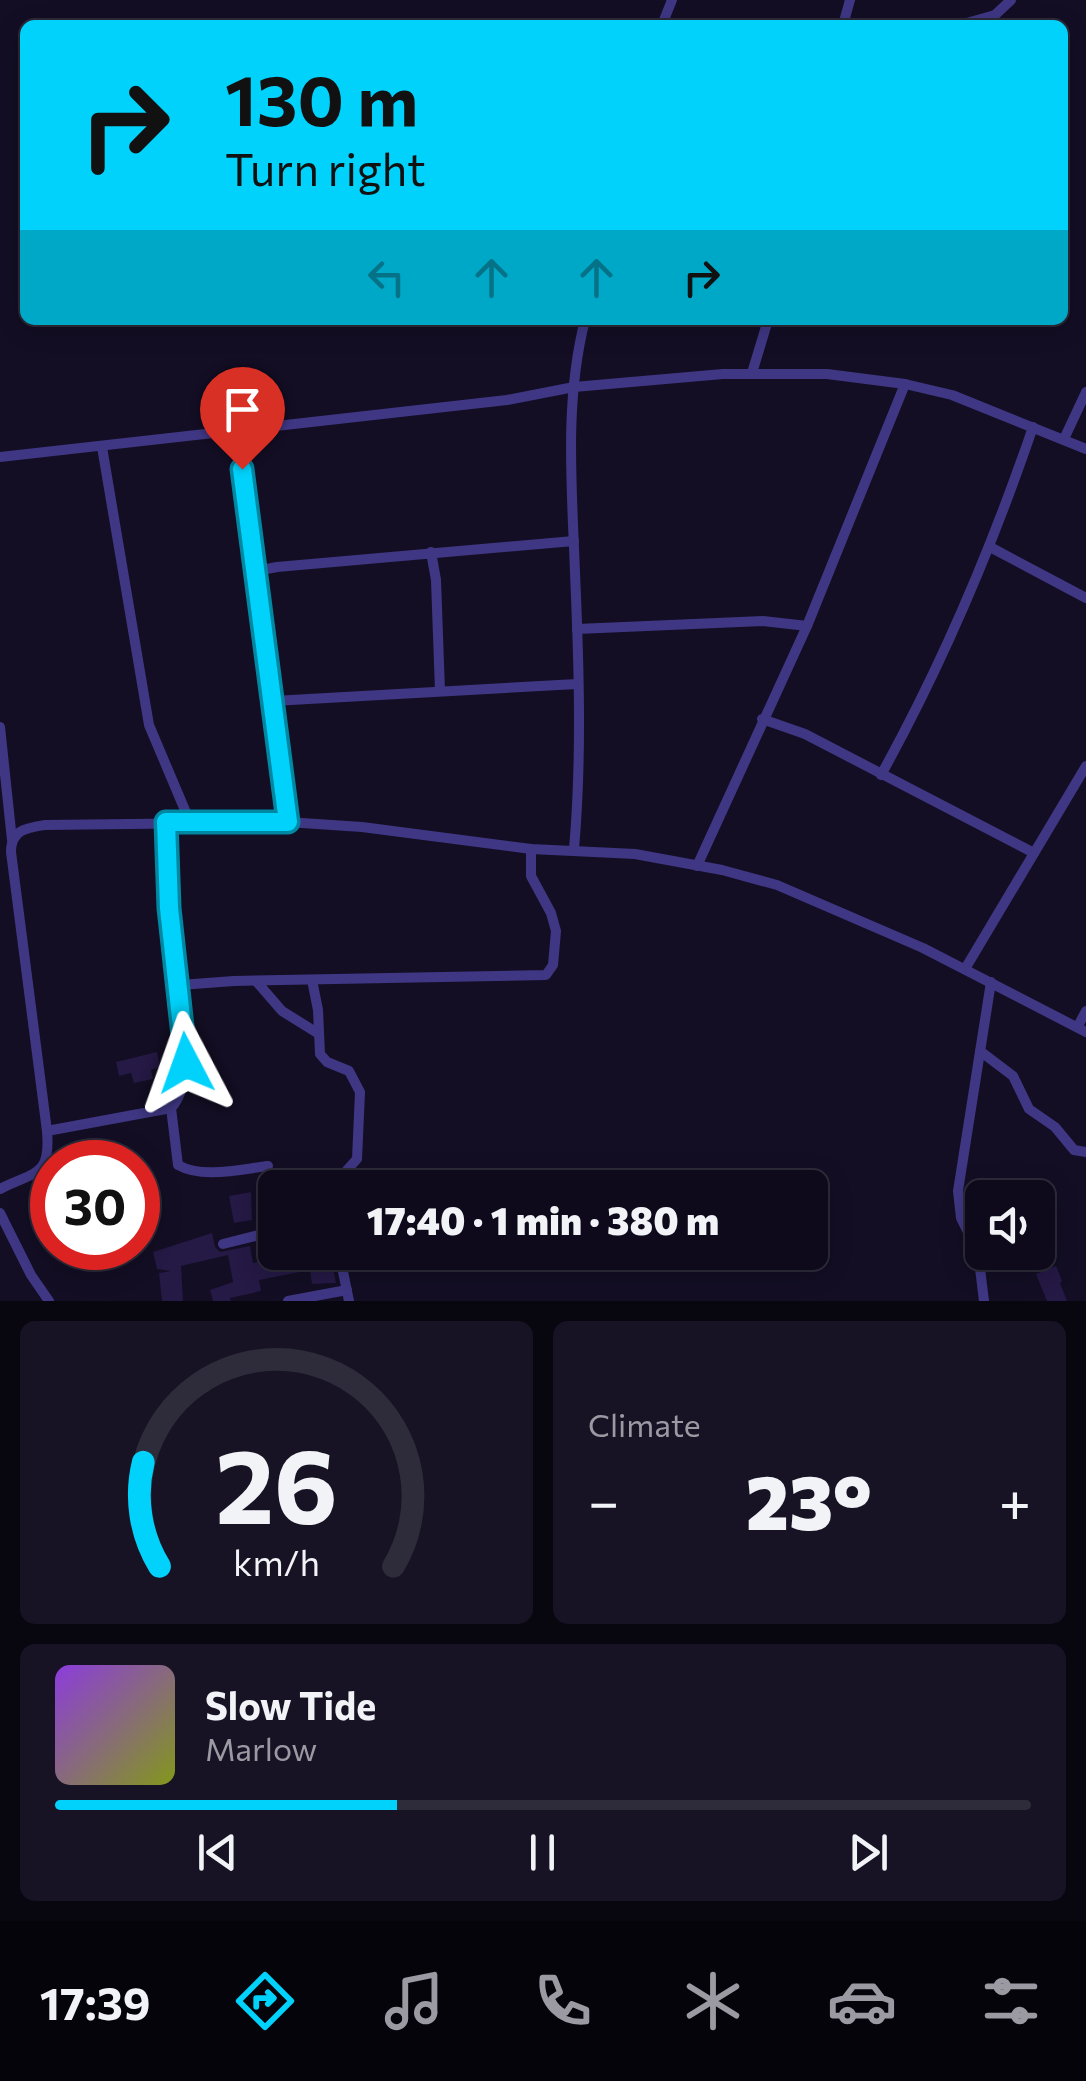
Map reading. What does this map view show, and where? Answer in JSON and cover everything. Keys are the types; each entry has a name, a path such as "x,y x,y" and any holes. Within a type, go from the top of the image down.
{"street":[{"path":"979,20 995,16 1012,0"},
{"path":"574,850 577,629 570,460 576,356 585,325"},
{"path":"752,373 766,325"},
{"path":"0,457 507,400 574,387 752,373 827,374 905,384 952,395 1086,449"},
{"path":"697,866 807,626 905,384"},
{"path":"1064,439 1086,392"},
{"path":"881,775 915,713 990,547 1034,427"},
{"path":"236,430 288,822"},
{"path":"102,447 146,714 152,737 190,822"},
{"path":"256,571 574,540"},
{"path":"990,547 1086,598"},
{"path":"431,552 436,580 440,690"},
{"path":"577,629 763,621 807,626"},
{"path":"273,701 577,684"},
{"path":"762,719 805,734 1034,853"},
{"path":"0,727 48,1146 43,1169 0,1189"},
{"path":"965,969 1086,766"},
{"path":"166,822 169,908 186,1063 184,1087 171,1108 178,1165 186,1170 233,1171 268,1166"},
{"path":"12,840 20,831 45,825 288,822 531,848 635,854 777,885 965,969 1082,1029 1086,1011"},
{"path":"180,986 256,980 473,979 549,974 556,947 556,925 531,876 531,848"},
{"path":"256,980 282,1011 319,1034"},
{"path":"312,980 322,1058 349,1071 360,1092 356,1159 346,1170"},
{"path":"984,1301 978,1252 961,1218 958,1198 991,982"},
{"path":"980,1051 1013,1076 1036,1116 1055,1128 1074,1150 1086,1152"},
{"path":"47,1131 171,1108"},
{"path":"1,1217 47,1300"},
{"path":"222,1244 258,1234"},
{"path":"288,1301 348,1295 343,1270"}],"building":[{"path":"157,1052 160,1067 151,1070 153,1079 134,1083 131,1073 119,1076 116,1062"},
{"path":"251,1192 252,1220 234,1223 229,1196"},
{"path":"212,1233 220,1252 250,1246 258,1270 310,1270 259,1280 261,1291 230,1298 231,1301 213,1301 210,1290 233,1282 228,1255 181,1266 183,1301 162,1301 159,1273 171,1271 160,1269 160,1250"},
{"path":"1055,1266 1067,1301 1047,1301 1036,1274 1055,1270"},
{"path":"310,1270 333,1270 336,1283 312,1284"}],"route":[{"path":"186,1063 169,908 166,822 288,822 242,469"}]}
